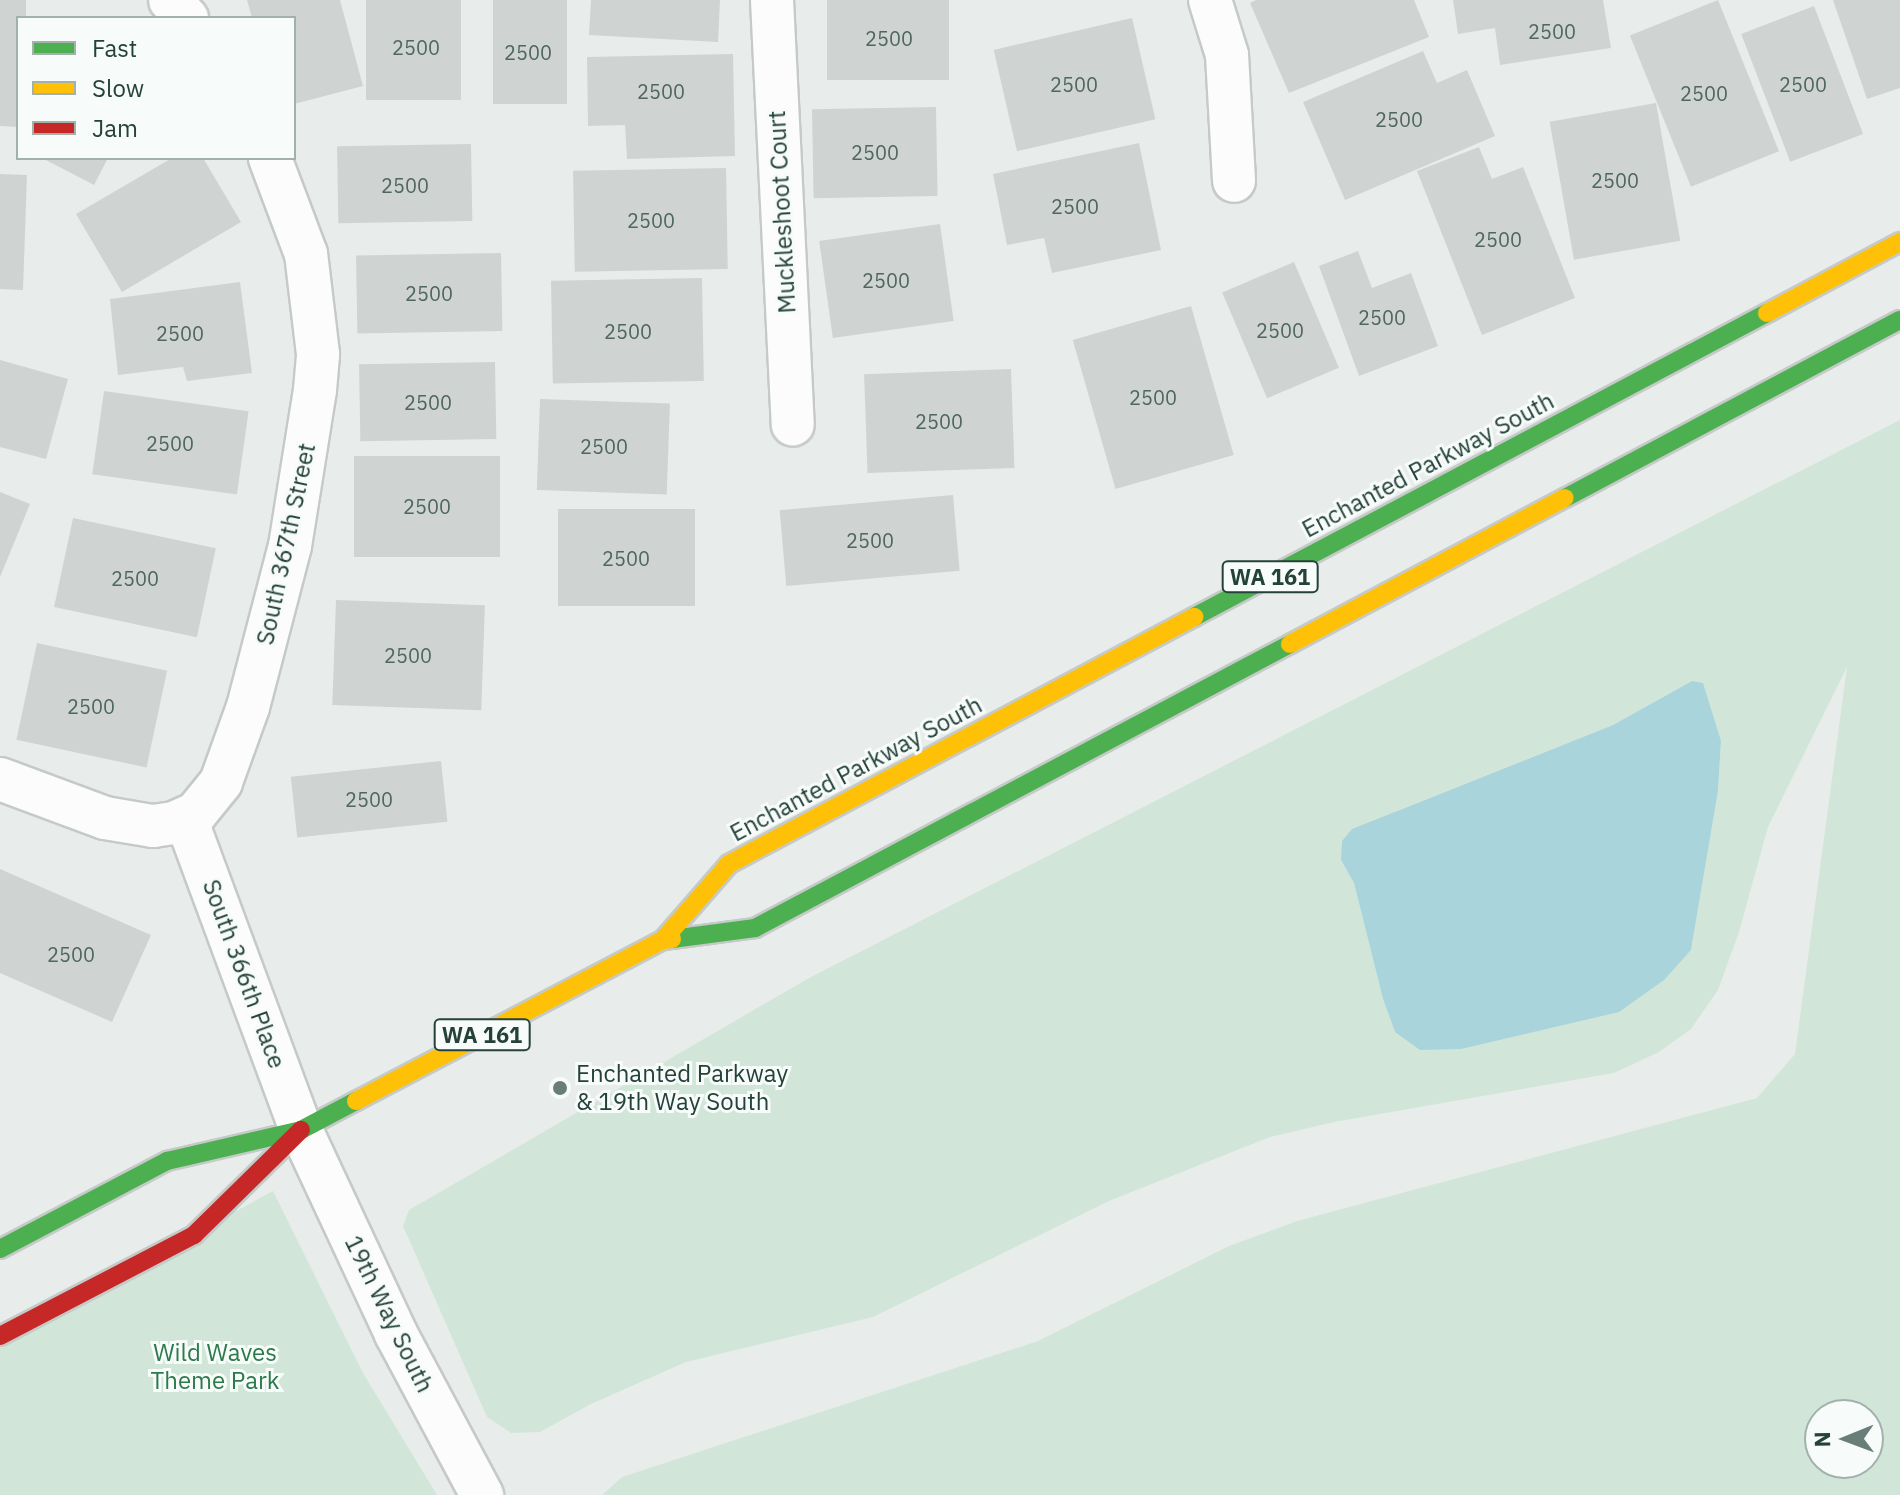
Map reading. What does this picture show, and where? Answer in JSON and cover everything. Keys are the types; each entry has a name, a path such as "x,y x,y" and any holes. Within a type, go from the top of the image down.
{"main road":[{"name":"Enchanted Parkway South","path":"663,940 729,864 1900,242"},
{"name":"Enchanted Parkway South","path":"0,1249 167,1161 301,1130 663,940 755,928 1900,320"},
{"name":"Enchanted Parkway South","path":"0,1336 194,1235 301,1130"}],"street":[{"path":"170,0 185,16"},
{"name":"Muckleshoot Court","path":"772,0 793,424"},
{"path":"1210,0 1227,55 1234,181"},
{"name":"South 367th Street","path":"186,819 205,805 221,782 248,707 290,546 309,444 318,354 315,311 306,254 271,160"},
{"path":"0,779 122,822 153,826 186,819"},
{"name":"South 366th Place","path":"186,819 301,1130"},
{"name":"19th Way South","path":"301,1130 396,1334 482,1495"}],"green space":[{"path":"1900,420 1900,1495 602,1495 622,1477 1038,1341 1229,1246 1297,1221 1757,1098 1795,1054 1847,667 1768,827 1739,932 1718,990 1691,1029 1659,1052 1614,1073 1334,1122 1270,1137 1109,1201 873,1317 686,1362 591,1404 540,1432 511,1433 487,1417 403,1226 409,1210 809,978","holes":["1692,681 1721,741 1718,791 1691,950 1395,1032 1383,999 1354,883 1341,860 1399,810 1613,725"]},
{"name":"Wild Waves Theme Park","path":"273,1191 363,1373 437,1495 0,1495 0,1339"}],"water":[{"path":"1692,681 1703,683 1721,741 1718,791 1691,950 1664,980 1619,1012 1461,1049 1420,1050 1395,1032 1383,999 1354,883 1341,860 1342,841 1352,829 1613,725"}],"building":[{"path":"0,0 26,0 26,16 16,16 16,127 0,126"},
{"path":"247,0 340,0 363,86 296,103 296,16 251,16"},
{"path":"366,0 461,0 461,100 366,100"},
{"path":"493,0 567,0 567,104 493,104"},
{"path":"591,0 720,0 718,42 589,35"},
{"path":"827,0 949,0 949,80 827,80"},
{"path":"1256,0 1414,0 1429,37 1289,93 1250,3"},
{"path":"1453,0 1603,0 1611,48 1500,65 1495,28 1458,34"},
{"path":"1718,0 1779,151 1691,187 1630,36"},
{"path":"1833,0 1900,0 1900,88 1867,99"},
{"path":"1814,6 1863,134 1790,162 1741,34"},
{"path":"1132,18 1155,119 1017,151 994,50"},
{"path":"1423,51 1437,83 1467,70 1495,136 1345,200 1303,102"},
{"path":"733,54 735,156 627,159 625,125 588,126 587,57"},
{"path":"1656,103 1680,241 1574,260 1550,122"},
{"path":"936,107 938,196 814,198 812,109"},
{"path":"1139,143 1161,250 1052,273 1044,238 1007,245 993,174"},
{"path":"471,144 472,221 338,223 337,146"},
{"path":"1479,147 1492,179 1523,167 1575,298 1482,335 1417,171"},
{"path":"46,160 107,160 94,185"},
{"path":"169,160 204,160 241,222 122,292 76,214"},
{"path":"726,168 728,269 575,272 573,171"},
{"path":"0,174 27,175 23,290 0,289"},
{"path":"940,224 954,321 833,338 819,241"},
{"path":"1358,251 1372,288 1411,273 1438,346 1359,376 1319,266"},
{"path":"501,253 502,331 357,334 356,256"},
{"path":"1294,262 1339,368 1267,398 1222,292"},
{"path":"702,278 704,381 553,384 551,281"},
{"path":"240,282 252,373 187,381 183,367 118,375 110,299"},
{"path":"1191,306 1234,455 1115,489 1073,340"},
{"path":"0,360 68,379 46,459 0,447"},
{"path":"495,362 496,439 360,441 359,364"},
{"path":"1011,369 1014,468 868,473 864,374"},
{"path":"104,391 249,411 237,495 92,474"},
{"path":"540,399 670,404 667,494 537,490"},
{"path":"354,456 500,456 500,557 354,557"},
{"path":"0,492 30,504 0,577"},
{"path":"953,495 960,571 786,586 780,510"},
{"path":"558,509 695,509 695,606 558,606"},
{"path":"73,518 216,548 197,637 54,607"},
{"path":"336,600 485,605 481,710 332,705"},
{"path":"37,643 167,671 147,767 16,740"},
{"path":"441,761 447,822 297,837 291,777"},
{"path":"0,869 151,935 112,1022 0,973"}],"traffic: fast":[{"path":"1194,617 1767,313"},
{"path":"1565,498 1900,320"},
{"path":"672,939 755,928 1290,644"},
{"path":"0,1249 167,1161 301,1130 356,1101"}],"traffic: slow":[{"path":"1767,313 1900,242"},
{"path":"1290,644 1565,498"},
{"path":"663,940 729,864 1194,617"},
{"path":"356,1101 663,940 672,939"}],"traffic: jam":[{"path":"0,1336 194,1235 301,1130"}],"place":[{"name":"Enchanted Parkway & 19th Way South","path":"560,1088"}]}
